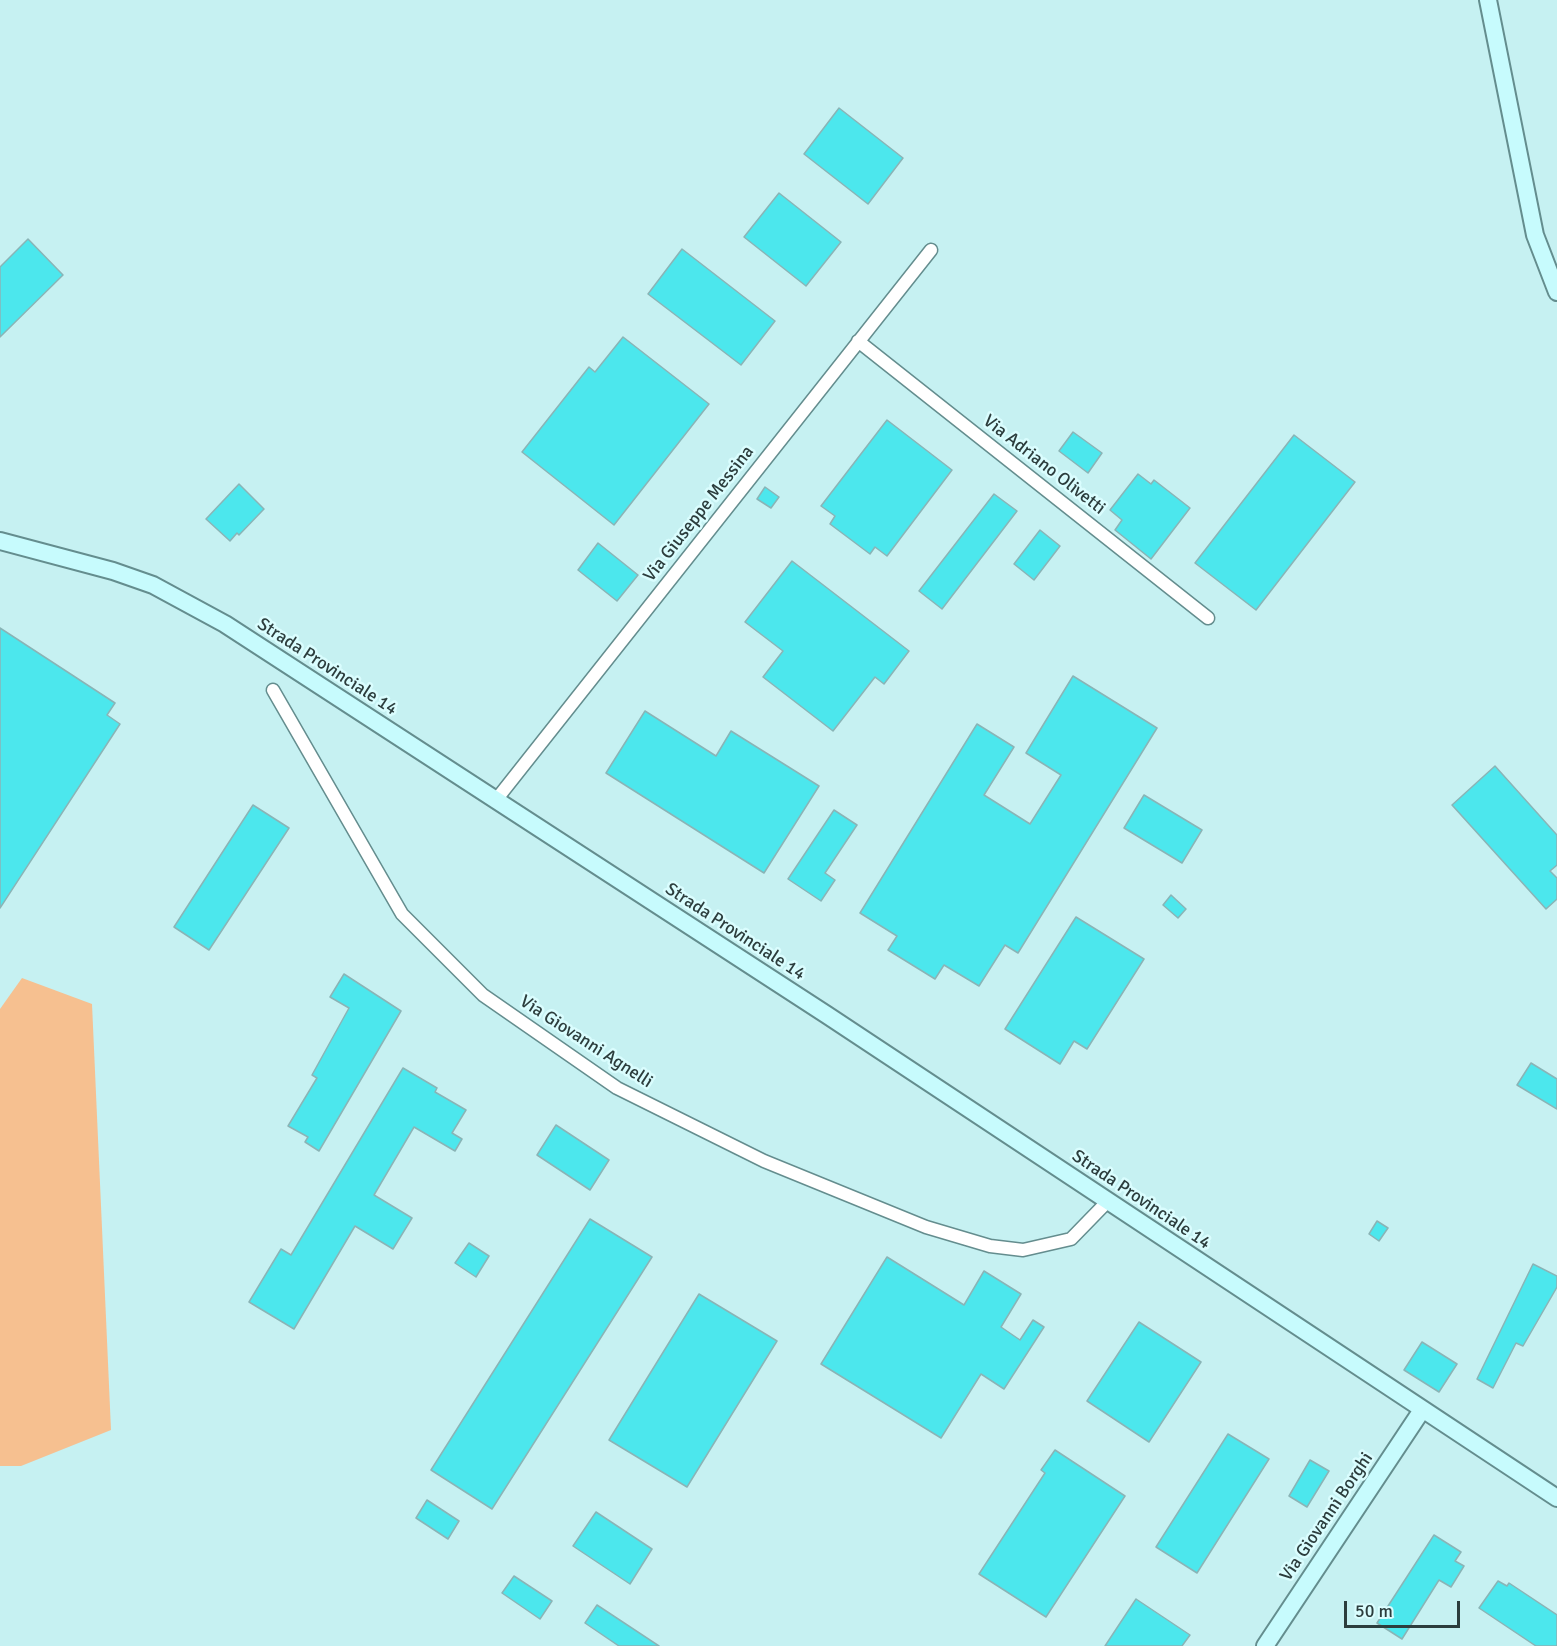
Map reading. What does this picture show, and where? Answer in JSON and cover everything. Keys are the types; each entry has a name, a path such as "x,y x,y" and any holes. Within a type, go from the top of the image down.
{"street":[{"path":"1488,0 1535,235 1557,292"},
{"name":"Via Giuseppe Messina","path":"496,800 931,250"},
{"name":"Via Adriano Olivetti","path":"858,341 1208,618"},
{"name":"Strada Provinciale 14","path":"0,541 112,571 171,594 225,624 1108,1201 1557,1498"},
{"name":"Via Giovanni Agnelli","path":"273,690 402,914 483,995 617,1088 764,1161 926,1227 990,1246 1023,1250 1071,1239 1108,1201"},
{"name":"Via Giovanni Borghi","path":"1265,1646 1422,1410"}],"shaded area":[{"path":"22,978 92,1004 111,1430 21,1466 0,1466 0,1009"}],"building":[{"path":"839,108 903,158 868,204 804,154"},
{"path":"779,193 841,242 806,286 744,237"},
{"path":"28,239 63,275 0,337 0,267"},
{"path":"682,249 775,321 741,365 648,294"},
{"path":"623,337 709,404 614,525 522,452 589,367 595,372"},
{"path":"887,420 952,470 887,556 875,547 870,554 830,524 835,516 821,506"},
{"path":"1073,432 1102,453 1088,473 1059,451"},
{"path":"1294,435 1355,482 1256,610 1195,563"},
{"path":"1138,474 1151,484 1154,480 1190,508 1151,559 1115,530 1122,520 1110,510"},
{"path":"239,484 264,509 230,541 206,519"},
{"path":"765,487 779,497 771,508 757,499"},
{"path":"994,494 1017,511 942,609 919,591"},
{"path":"1040,530 1060,546 1034,580 1014,564"},
{"path":"598,543 638,575 617,601 578,570"},
{"path":"792,561 909,651 884,684 875,677 833,731 763,677 783,651 745,622"},
{"path":"0,628 115,703 107,715 120,724 0,908"},
{"path":"1073,676 1157,728 1018,953 1005,945 979,986 944,965 935,979 888,950 897,936 860,913 977,724 1014,747 984,795 1030,824 1061,775 1026,753"},
{"path":"645,711 716,756 731,731 819,786 764,873 606,773"},
{"path":"1495,766 1557,835 1557,865 1550,871 1557,878 1557,899 1546,909 1452,805"},
{"path":"1144,795 1202,830 1182,863 1124,828"},
{"path":"253,805 289,828 209,950 174,927"},
{"path":"834,810 857,825 825,873 835,880 821,901 788,879"},
{"path":"1171,895 1186,909 1178,918 1163,905"},
{"path":"1076,917 1144,959 1087,1049 1074,1041 1060,1064 1005,1029"},
{"path":"344,974 401,1011 319,1151 305,1142 308,1137 288,1126 317,1078 312,1075 349,1008 330,997"},
{"path":"1531,1063 1557,1079 1557,1109 1517,1085"},
{"path":"403,1068 437,1088 435,1092 466,1110 452,1133 462,1139 455,1151 414,1127 374,1195 412,1218 393,1249 355,1226 294,1329 249,1302 281,1249 291,1255"},
{"path":"556,1125 609,1160 590,1190 537,1155"},
{"path":"590,1219 652,1257 492,1509 431,1470"},
{"path":"1377,1221 1388,1228 1379,1241 1369,1234"},
{"path":"469,1243 489,1256 476,1277 455,1263"},
{"path":"887,1257 964,1305 984,1271 1021,1294 1001,1327 1020,1340 1033,1320 1044,1327 1004,1389 981,1374 941,1438 821,1364"},
{"path":"1533,1264 1557,1276 1557,1287 1523,1346 1516,1343 1493,1388 1477,1379"},
{"path":"699,1294 777,1341 687,1487 609,1440"},
{"path":"1139,1322 1201,1362 1149,1442 1087,1401"},
{"path":"1422,1342 1457,1364 1439,1392 1404,1370"},
{"path":"1228,1434 1269,1459 1197,1573 1156,1547"},
{"path":"1055,1450 1125,1496 1046,1617 979,1574 1045,1473 1041,1470"},
{"path":"1310,1460 1329,1471 1307,1507 1289,1496"},
{"path":"427,1500 459,1521 448,1539 416,1518"},
{"path":"596,1512 652,1549 630,1584 573,1546"},
{"path":"1434,1535 1461,1552 1455,1561 1464,1566 1451,1587 1439,1580 1402,1639 1377,1623"},
{"path":"514,1576 552,1601 540,1619 502,1593"},
{"path":"1498,1581 1507,1586 1509,1583 1557,1615 1557,1646 1536,1646 1479,1608"},
{"path":"1136,1599 1190,1635 1182,1646 1105,1646"},
{"path":"597,1605 659,1646 619,1646 585,1623"}]}
